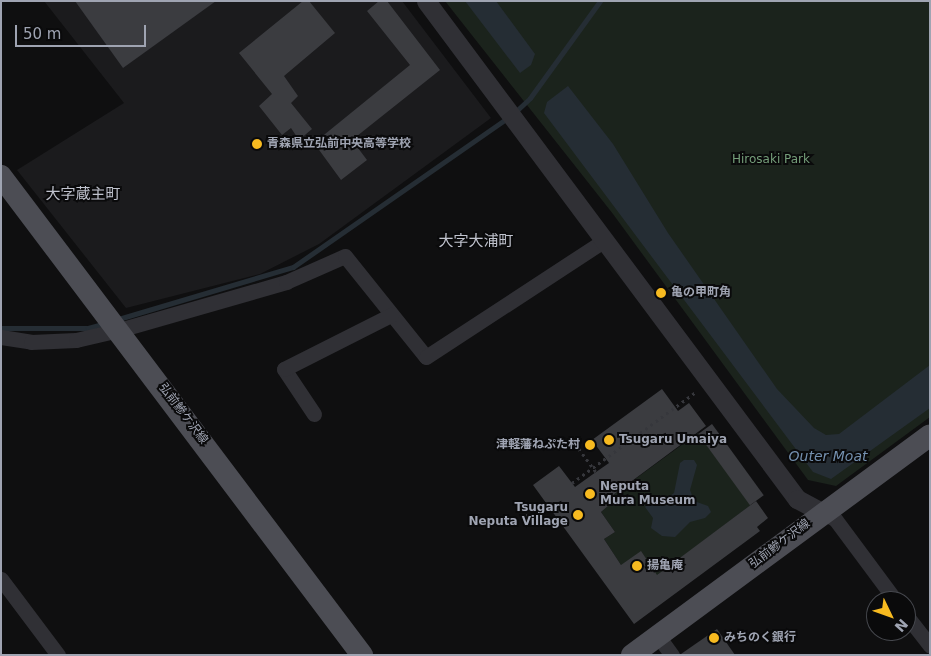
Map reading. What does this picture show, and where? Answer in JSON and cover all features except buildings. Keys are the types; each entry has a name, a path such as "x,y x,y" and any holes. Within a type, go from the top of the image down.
{"main road":[{"name":"弘前鰺ケ沢線","path":"1,176 362,655"},
{"name":"弘前鰺ケ沢線","path":"632,655 930,435"}],"street":[{"path":"426,1 797,499 835,519 889,591"},
{"path":"1,337 32,342 76,340 114,324 286,282 345,256 426,357 603,241"},
{"path":"314,414 284,369 391,315"},
{"path":"1,579 54,654"},
{"path":"916,628 930,646"},
{"path":"658,636 672,655"}],"path":[{"path":"572,483 696,391"},
{"path":"571,438 596,472"},
{"path":"526,516 545,502"}],"shaded area":[{"name":"青森県立弘前中央高等学校","path":"44,1 402,1 491,118 319,244 260,274 126,308 17,170 124,103"}],"green space":[{"name":"Hirosaki Park","path":"445,1 930,1 930,417 836,486 808,480 613,214"},
{"path":"698,433 751,505 654,578 621,565 604,539 615,532 601,512 608,506 605,501"}],"water":[{"path":"465,1 496,1 535,54 531,65 520,73"},
{"name":"Outer Moat","path":"568,86 613,144 668,233 777,389 814,428 826,435 839,434 930,365 930,408 831,479 813,472 544,113 547,102"},
{"path":"684,460 694,460 697,465 690,490 694,501 708,506 711,512 705,518 690,522 675,537 662,536 651,528 653,518 645,507 652,498 666,499 674,493 680,463"}],"waterway":[{"path":"514,113 530,98 600,1"},
{"path":"115,320 293,267 507,118"},
{"path":"1,328 88,328 105,323"}],"place":[{"name":"青森県立弘前中央高等学校","path":"257,144"},
{"name":"亀の甲町角","path":"661,293"},
{"name":"Tsugaru Umaiya","path":"609,440"},
{"name":"津軽藩ねぷた村","path":"590,445"},
{"name":"Neputa Mura Museum","path":"590,494"},
{"name":"Tsugaru Neputa Village","path":"578,515"},
{"name":"揚亀庵","path":"637,566"},
{"name":"みちのく銀行","path":"714,638"}],"district":[{"name":"大字蔵主町","path":"83,195"},
{"name":"大字大浦町","path":"476,242"}]}
